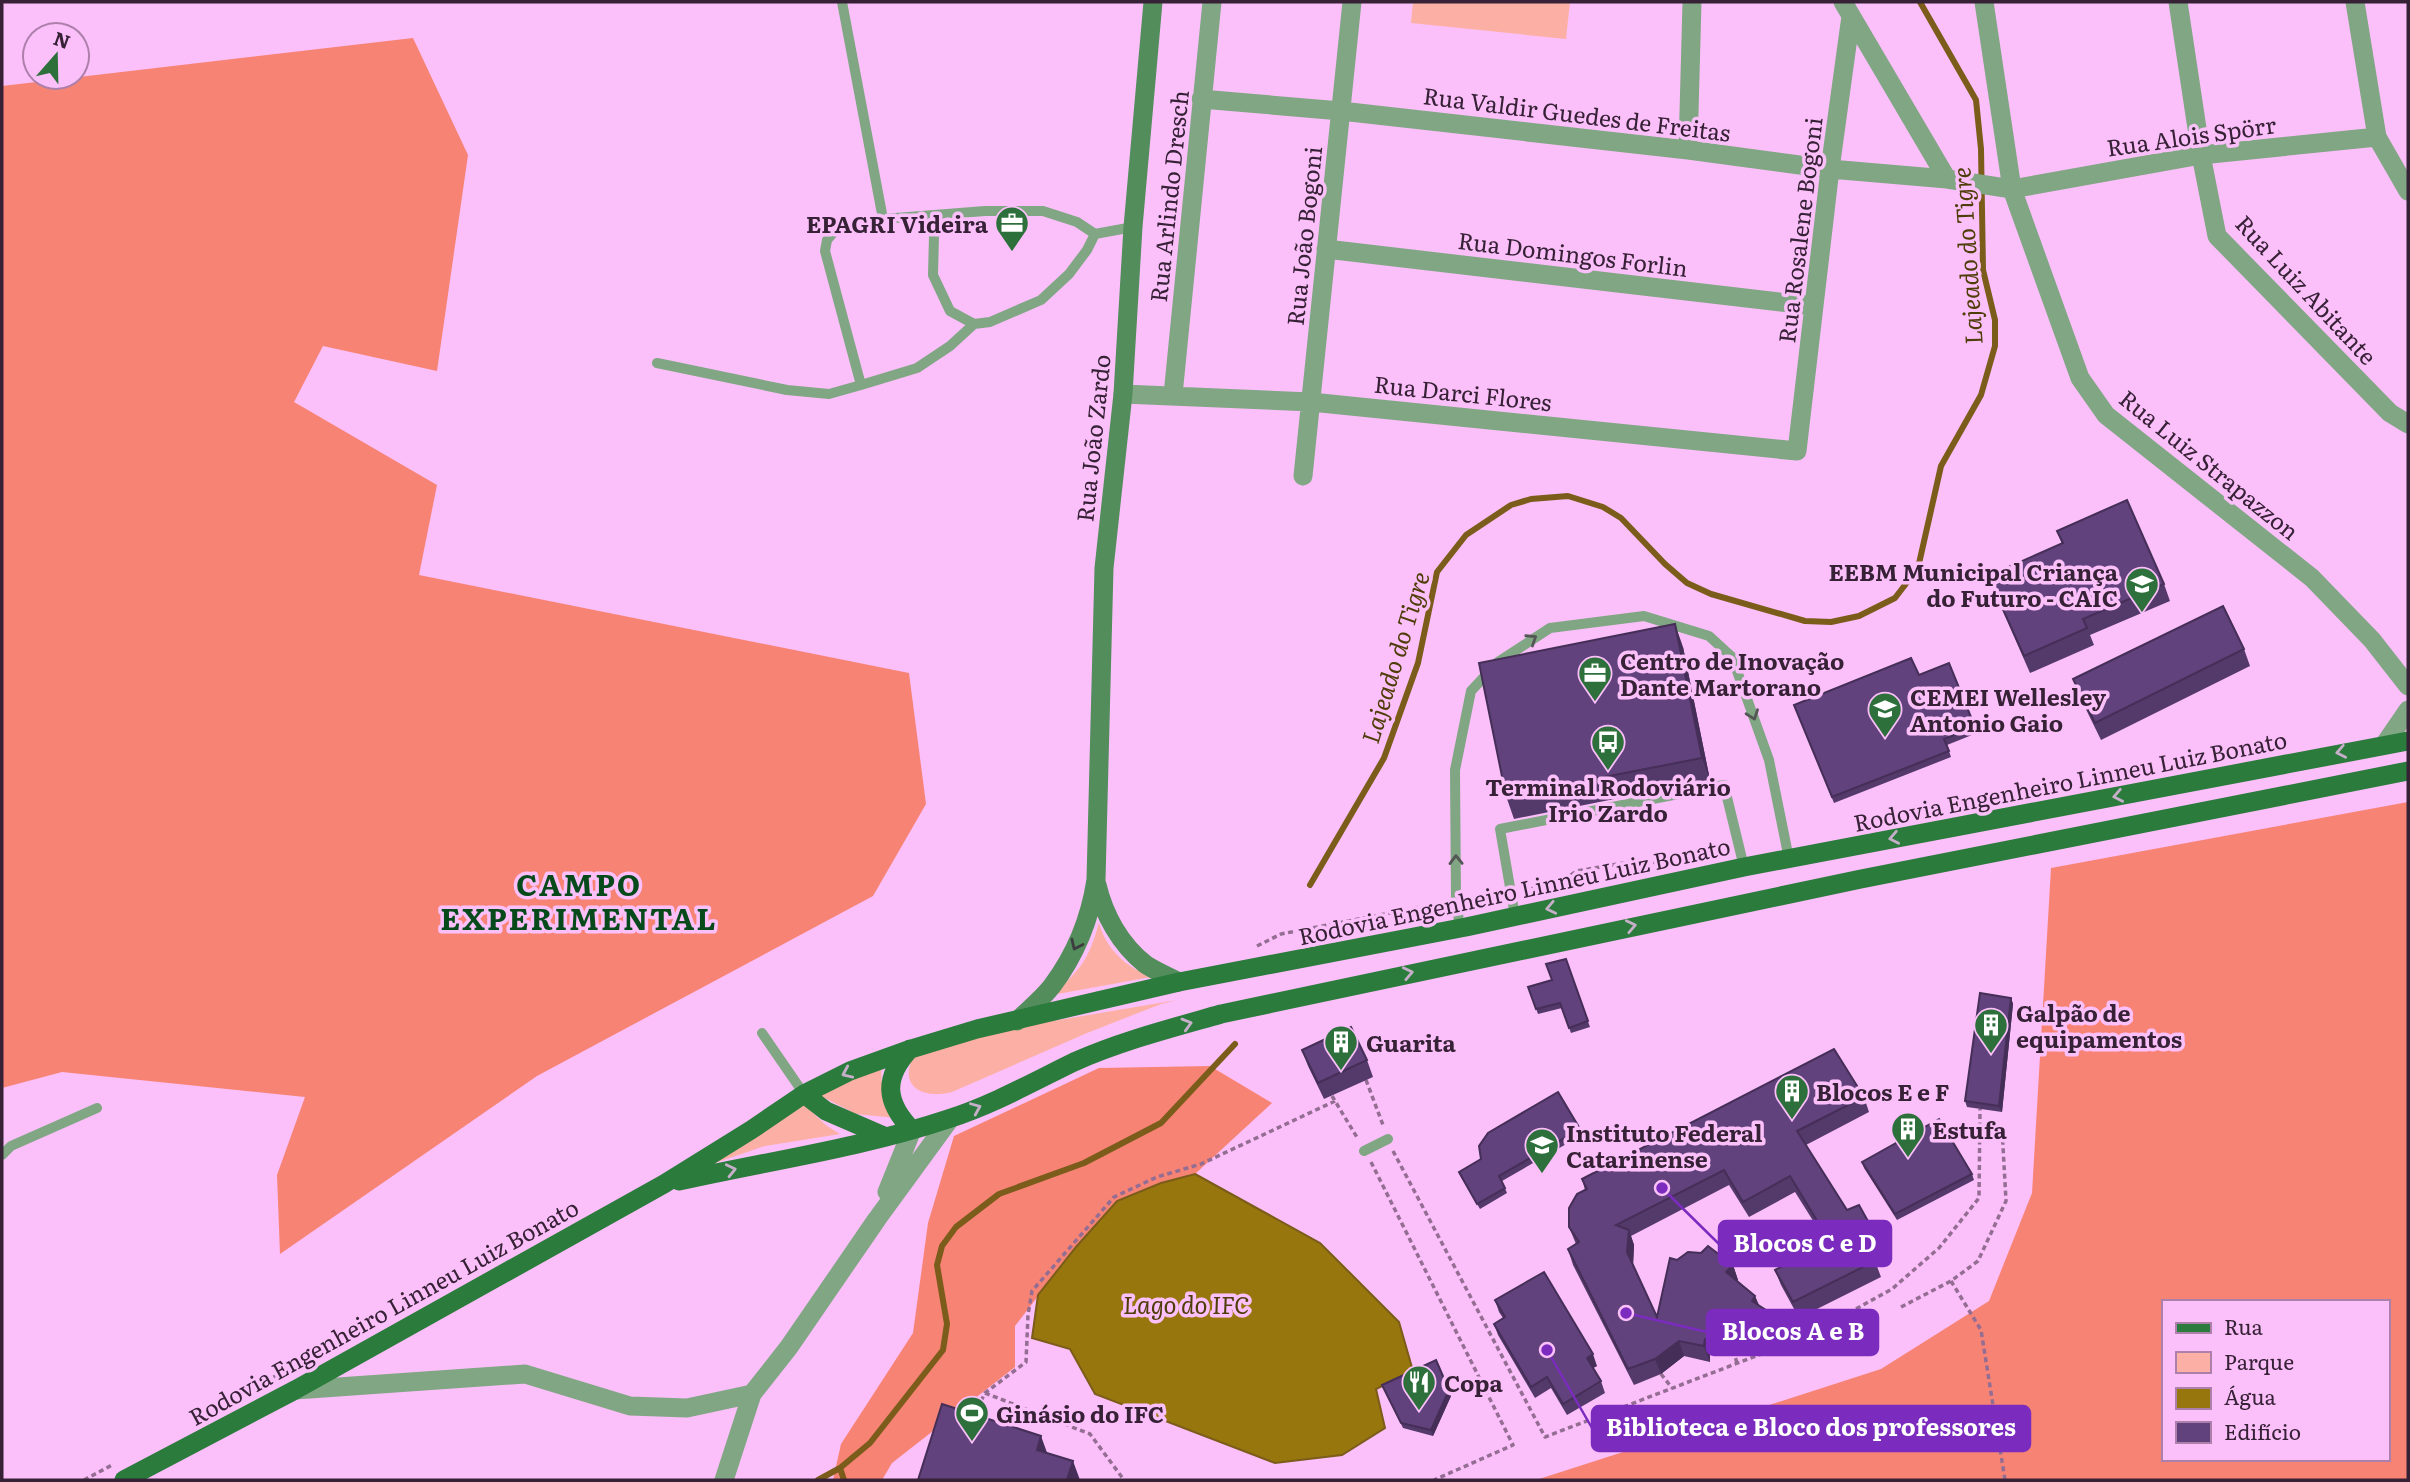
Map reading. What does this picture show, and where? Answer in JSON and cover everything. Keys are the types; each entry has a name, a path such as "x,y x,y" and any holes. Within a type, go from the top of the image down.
{"main road":[{"name":"Rua João Zardo","path":"1017,1021 1051,987 1077,948 1093,903 1096,880 1104,568 1123,394 1133,227 1153,2"},
{"name":"Rodovia Engenheiro Linneu Luiz Bonato","path":"124,1480 295,1390 664,1184 804,1094 850,1071 911,1049 977,1029 1179,982 1460,928 1744,867 2408,741"},
{"name":"Rodovia Engenheiro Linneu Luiz Bonato","path":"664,1184 886,1137 950,1119 1021,1089 1076,1061 1133,1040 1221,1014 1848,882 2408,771"},
{"name":"Rua João Zardo","path":"1096,880 1101,902 1118,936 1145,964 1179,982"},
{"path":"911,1049 898,1062 891,1080 891,1099 898,1116 912,1130"},
{"path":"804,1094 826,1111 886,1137"}],"street":[{"name":"Rua Arlindo Dresch","path":"1173,395 1212,2"},
{"name":"Rua João Bogoni","path":"1303,476 1352,2"},
{"path":"1688,150 1692,2"},
{"name":"Rua Luiz Strapazzon","path":"1984,2 2004,188 2080,378 2106,415 2312,578 2371,640 2408,686"},
{"name":"Rua Luiz Abitante","path":"2178,2 2200,155 2217,236 2390,413 2408,424"},
{"path":"2355,2 2377,137 2408,191"},
{"path":"1847,9 1953,180"},
{"name":"Rua Rosalene Bogoni","path":"1797,451 1847,9"},
{"name":"Rua Valdir Guedes de Freitas","path":"1202,99 1341,111 1688,150 1830,169 1953,180"},
{"name":"Rua Alois Spörr","path":"1953,180 2004,188 2200,155 2377,137"},
{"name":"Rua Domingos Forlin","path":"1326,249 1814,306"},
{"name":"Rua Darci Flores","path":"1123,394 1311,402 1797,451"},
{"path":"2384,745 2408,710"},
{"path":"724,1480 752,1394 789,1347 950,1119"},
{"path":"877,1219 912,1130"},
{"path":"295,1390 525,1374 630,1406 687,1408 752,1394"}],"lane":[{"path":"842,2 883,219"},
{"path":"861,385 825,251 827,240 834,232 883,219 985,211 1043,211 1076,222 1095,234 1133,227"},
{"path":"944,215 934,236 933,275 950,311 974,324"},
{"path":"657,363 787,390 829,394 861,385 917,368 950,346 974,324 990,322 1041,300 1069,274 1095,234"},
{"path":"1460,928 1456,900 1455,770 1471,691 1498,662 1550,628 1644,616 1709,636 1732,657 1769,760 1789,859"},
{"path":"1515,916 1500,829 1724,785 1744,867"},
{"path":"762,1033 804,1094"},
{"path":"2,1155 11,1146 97,1108"},
{"path":"1362,1146 1388,1139"}],"path":[{"path":"1254,948 1281,934 1456,900"},
{"path":"1366,1080 1383,1125"},
{"path":"1332,1096 1362,1146"},
{"path":"981,1401 985,1393 1026,1362 1032,1291 1114,1198 1157,1177 1201,1164 1335,1101"},
{"path":"1802,1316 1814,1332 1892,1289 1939,1248 1979,1198 1980,1109"},
{"path":"1901,1307 1951,1281 1978,1261 2006,1201 2002,1128"},
{"path":"1393,1151 1545,1437 1803,1338"},
{"path":"1370,1161 1513,1445 1434,1480"},
{"path":"1951,1281 1981,1329 2005,1480"},
{"path":"1733,1350 1737,1363"},
{"path":"1661,1374 1672,1388"},
{"path":"985,1393 1090,1434 1124,1480"}],"green space":[{"path":"1413,2 1570,2 1566,39 1411,23"},
{"path":"1099,923 1118,956 1151,977 1052,995 1082,964"},
{"path":"1177,1000 1087,1033 952,1092 922,1092 910,1081 909,1073 916,1052 1012,1028"},
{"path":"882,1061 881,1078 884,1091 896,1118 856,1114 821,1096"},
{"path":"802,1103 840,1134 765,1146 706,1166"}],"shaded area":[{"path":"413,38 468,155 437,371 323,346 294,402 437,485 419,575 909,673 926,804 873,896 537,1076 280,1254 277,1175 305,1097 62,1072 2,1088 2,86 21,84 21,91 91,91 91,76"},
{"path":"2408,802 2408,1480 1536,1480 1881,1369 1989,1301 2032,1193 2051,868"},
{"path":"1210,1066 1272,1103 1195,1174 1161,1183 1117,1201 1076,1247 1015,1326 1015,1367 892,1463 882,1480 833,1480 841,1444 913,1333 928,1223 954,1136 1099,1068"}],"water":[{"name":"Lago do IFC","path":"1195,1174 1320,1243 1399,1322 1413,1371 1376,1389 1385,1428 1342,1455 1275,1463 1095,1394 1070,1349 1032,1338 1038,1295 1117,1201 1161,1183"}],"building":[{"path":"2127,500 2164,584 2083,619 2087,628 2024,656 1988,576 2063,543 2057,531"},
{"path":"2223,606 2244,649 2095,723 2073,679"},
{"path":"1675,624 1702,758 1506,796 1479,663"},
{"name":"CEMEI Wellesley Antonio Gaio","path":"1911,658 1919,675 1949,663 1975,727 1944,739 1949,751 1832,797 1794,705"},
{"path":"1566,959 1588,1021 1569,1028 1560,1003 1536,1009 1528,987 1552,980 1546,964"},
{"name":"Galpão de equipamentos","path":"1980,993 2011,998 1999,1106 1965,1101"},
{"path":"1351,1027 1367,1060 1318,1083 1302,1050"},
{"path":"1834,1049 1864,1097 1797,1131 1847,1210 1859,1205 1874,1232 1861,1238 1875,1261 1793,1302 1775,1270 1830,1242 1790,1176 1743,1202 1724,1170 1616,1225 1629,1230 1627,1252 1657,1317 1670,1258 1677,1260 1688,1252 1701,1253 1708,1246 1733,1265 1726,1272 1755,1296 1752,1301 1766,1310 1754,1329 1741,1323 1727,1335 1705,1339 1704,1346 1679,1341 1655,1359 1628,1369 1568,1249 1579,1242 1569,1227 1569,1208 1577,1194 1587,1189 1582,1179"},
{"path":"1558,1092 1580,1129 1499,1176 1505,1188 1477,1204 1459,1172 1481,1159 1479,1146 1488,1133"},
{"path":"1939,1119 1972,1174 1895,1214 1862,1162"},
{"path":"1544,1272 1593,1354 1587,1358 1601,1381 1563,1404 1547,1377 1531,1387 1494,1324 1505,1317 1495,1300"},
{"name":"Copa","path":"1436,1360 1449,1390 1431,1430 1401,1423 1382,1385"},
{"path":"942,1404 1041,1436 1037,1450 1073,1461 1067,1480 918,1480"}],"waterway":[{"name":"Lajeado do Tigre","path":"1310,885 1384,758 1418,663 1437,572 1466,535 1511,505 1531,499 1568,496 1603,507 1621,518 1687,583 1711,594 1805,621 1831,622 1859,616 1895,598 1918,568 1941,466 1981,395 1995,346 1995,320 1983,270 1981,149 1976,100 1920,2"},
{"name":"Lajeado do Tigre","path":"844,1480 840,1468 870,1443 943,1350 947,1324 937,1265 942,1246 956,1227 999,1194 1084,1163 1161,1123 1235,1044"},
{"path":"818,1480 840,1468"}],"place":[{"name":"EPAGRI Videira","path":"1012,253"},
{"name":"EEBM Municipal Criança do Futuro - CAIC","path":"2142,614"},
{"name":"Centro de Inovação Dante Martorano","path":"1595,703"},
{"name":"CEMEI Wellesley Antonio Gaio","path":"1885,739"},
{"name":"Terminal Rodoviário Irio Zardo","path":"1608,772"},
{"name":"Galpão de equipamentos","path":"1991,1055"},
{"name":"Guarita","path":"1341,1072"},
{"name":"Blocos E e F","path":"1792,1121"},
{"name":"Estufa","path":"1908,1159"},
{"name":"Instituto Federal Catarinense","path":"1542,1175"},
{"name":"Blocos C e D","path":"1662,1188"},
{"name":"Blocos A e B","path":"1626,1313"},
{"name":"Biblioteca e Bloco dos professores","path":"1547,1350"},
{"name":"Copa","path":"1419,1412"},
{"name":"Ginásio do IFC","path":"972,1443"}],"district":[{"name":"CAMPO EXPERIMENTAL","path":"579,900"}]}
